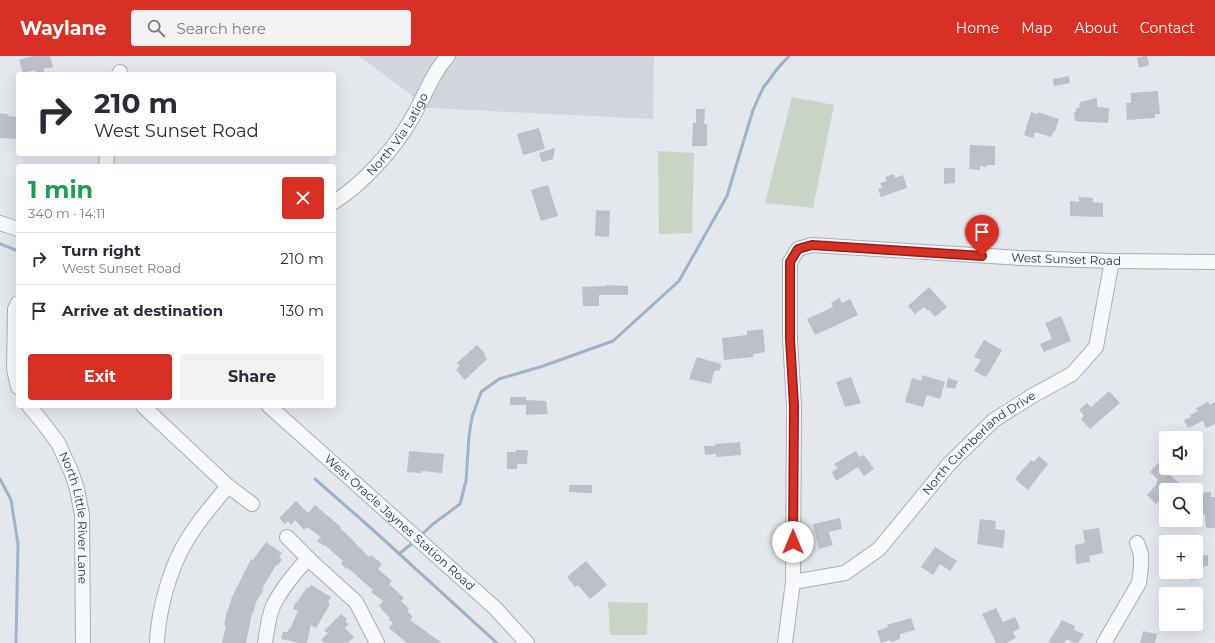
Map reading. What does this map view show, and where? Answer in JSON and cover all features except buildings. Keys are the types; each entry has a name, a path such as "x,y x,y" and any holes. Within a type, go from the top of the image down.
{"street":[{"name":"North Via Latigo","path":"336,201 343,197 359,183 384,158 411,121 436,74 448,56"},
{"path":"0,223 16,228"},
{"name":"West Sunset Road","path":"793,582 794,406 790,339 790,262 798,249 812,245 1021,258 1215,262"},
{"name":"North Cumberland Drive","path":"793,582 845,573 878,549 949,464 994,420 1032,396 1072,374 1096,347 1112,261"},
{"path":"16,307 16,322"},
{"path":"16,347 14,369 16,378"},
{"name":"North Little River Lane","path":"31,408 58,443 71,471 77,489 82,515 83,643"},
{"path":"145,408 228,486 252,504"},
{"name":"West Oracle Jaynes Station Road","path":"271,408 495,608 527,643"},
{"path":"157,643 158,626 166,592 177,559 192,533 228,486"},
{"path":"287,537 356,602 377,643"},
{"path":"1104,643 1139,583 1141,554 1137,543"},
{"path":"265,643 273,608 283,589 308,558"},
{"path":"786,643 793,582"}],"shaded area":[{"path":"359,56 654,56 653,119 429,108"}],"green space":[{"path":"792,97 834,105 813,208 765,203"},
{"path":"658,151 694,153 692,233 659,234"},
{"path":"608,602 648,603 647,635 610,635"}],"waterway":[{"path":"420,536 433,524 460,504 466,481 469,436 472,417 481,392 499,379 543,366 613,341 679,281 727,196 753,110 763,88 789,56"},
{"path":"0,244 16,250"},
{"path":"0,479 11,500 18,544 16,643"},
{"path":"315,479 497,643"},
{"path":"399,554 415,541"}],"route":[{"path":"793,542 794,406 790,339 790,262 798,249 812,245 982,256"}]}
